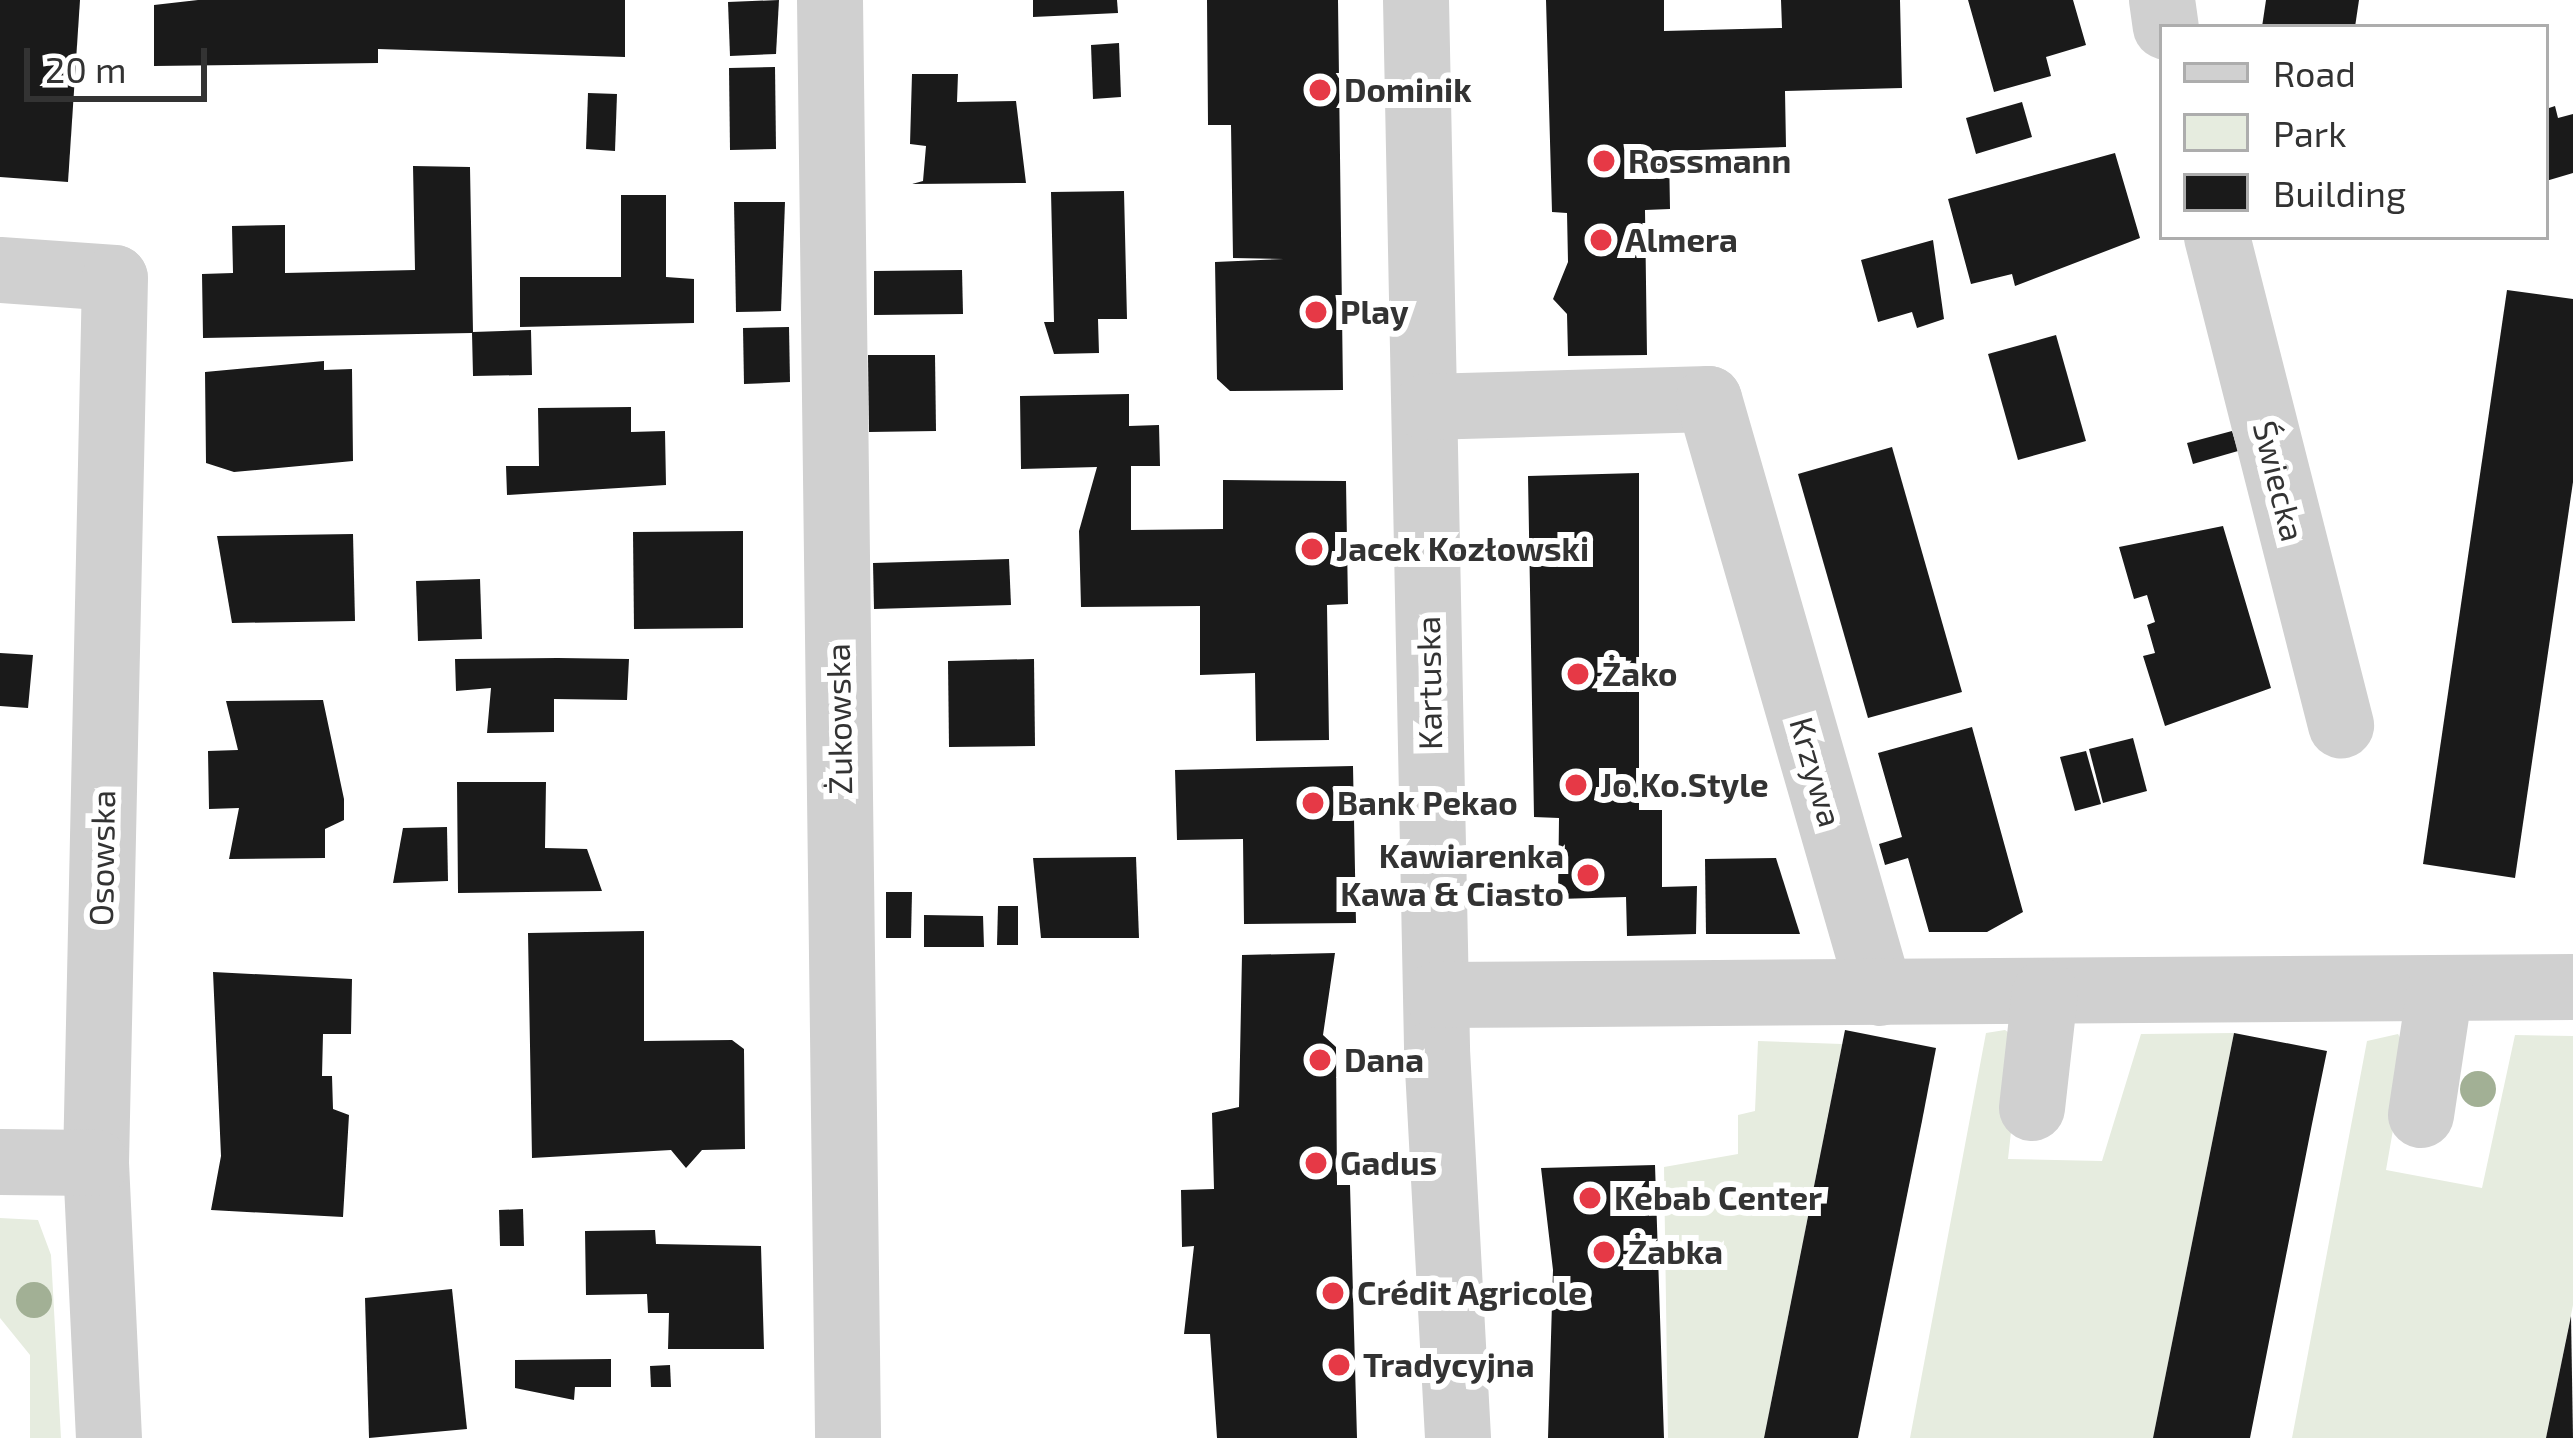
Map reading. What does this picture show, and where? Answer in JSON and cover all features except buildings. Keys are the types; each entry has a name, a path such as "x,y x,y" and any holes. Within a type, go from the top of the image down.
{"street":[{"name":"Żukowska","path":"830,0 848,1438"},
{"name":"Kartuska","path":"1416,0 1437,995 1458,1438"},
{"name":"Świecka","path":"2218,240 2341,725"},
{"name":"Osowska","path":"0,270 115,278 96,1163 109,1438"},
{"name":"Krzywa","path":"1425,407 1709,399 1880,993"},
{"path":"1437,995 2573,987"},
{"path":"2422,1115 2440,990"},
{"path":"2032,1108 2045,993"},
{"path":"0,1162 96,1163"}],"green space":[{"path":"2005,1030 2021,1041 2008,1159 2102,1161 2141,1034 2234,1033 2153,1438 1910,1438 1986,1033"},
{"path":"2398,1034 2407,1050 2386,1170 2482,1188 2515,1035 2573,1036 2573,1305 2546,1438 2292,1438 2367,1041"},
{"path":"1758,1041 1842,1044 1764,1438 1668,1438 1664,1167 1738,1154 1738,1115 1755,1111"},
{"path":"0,1218 38,1220 51,1255 61,1438 30,1438 30,1355 0,1318"}],"place":[{"name":"Dominik","path":"1320,90"},
{"name":"Rossmann","path":"1604,161"},
{"name":"Almera","path":"1601,240"},
{"name":"Play","path":"1316,312"},
{"name":"Jacek Kozłowski","path":"1312,549"},
{"name":"Żako","path":"1578,674"},
{"name":"Jo.Ko.Style","path":"1576,785"},
{"name":"Bank Pekao","path":"1313,803"},
{"name":"Kawiarenka Kawa & Ciasto","path":"1588,875"},
{"name":"Dana","path":"1320,1060"},
{"name":"Gadus","path":"1316,1163"},
{"name":"Kebab Center","path":"1590,1198"},
{"name":"Żabka","path":"1604,1252"},
{"name":"Crédit Agricole","path":"1333,1293"},
{"name":"Tradycyjna","path":"1339,1365"}]}
